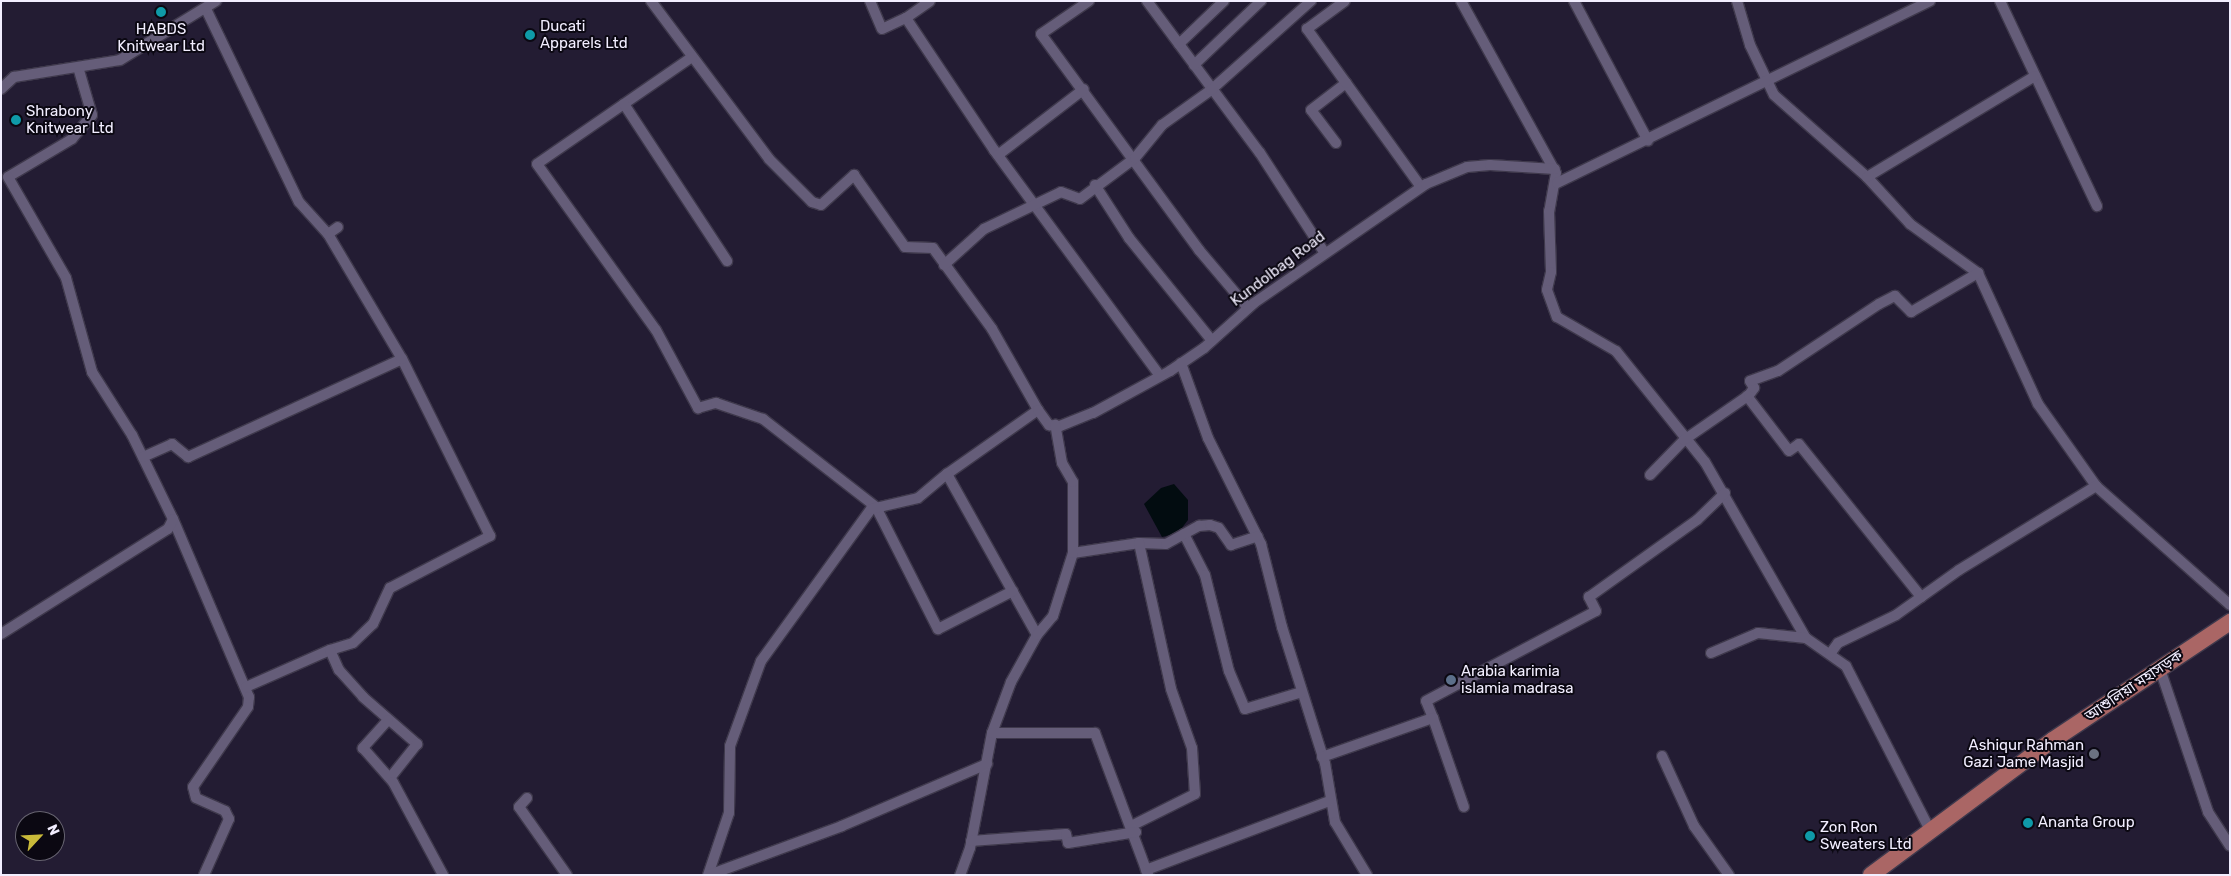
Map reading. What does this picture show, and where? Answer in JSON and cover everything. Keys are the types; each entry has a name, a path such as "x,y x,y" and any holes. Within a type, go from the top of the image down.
{"highway":[{"name":"আশুলিয়া মহাসড়ক","path":"1871,875 2053,740 2230,622"}],"street":[{"path":"1,89 14,77 120,60 206,9 216,1"},
{"path":"650,1 747,129 812,202 821,205 854,175 905,247 933,248 992,329 1038,410 1050,425 1055,426 1062,463 1073,482 1073,553 1057,608 1038,635 1010,682 992,734 971,841 960,875"},
{"path":"870,1 882,29 906,18 930,1"},
{"path":"1089,1 1041,34 1135,158 1199,250 1248,308"},
{"path":"1147,1 1260,154 1324,252"},
{"path":"1179,44 1224,1"},
{"path":"1194,65 1261,1"},
{"path":"944,264 984,230 1061,192 1080,199 1095,185 1135,158 1162,125 1211,90 1311,1"},
{"path":"1345,1 1306,29 1421,187"},
{"path":"1461,1 1555,170 1557,183 1548,211 1551,272 1547,290 1557,317 1616,351 1725,493 1806,638 1846,666 1931,832"},
{"path":"1574,1 1648,141"},
{"path":"1737,1 1764,78 1774,95 1867,177 1910,224 1978,273 2038,404 2096,486 2230,605"},
{"path":"1557,183 1648,141 1764,78 1799,67 1930,1"},
{"path":"2000,1 2097,206"},
{"path":"206,9 299,202 328,234 402,359 490,536 390,588 373,624 353,643 330,650 246,687"},
{"path":"906,18 998,155 1160,376"},
{"path":"692,57 537,164 656,330 698,408 716,403 763,418 876,507 938,629 1013,591"},
{"path":"78,67 92,115 72,139 8,177 66,278 92,372 143,457 173,519 246,687 248,707 193,788 196,798 225,811 229,819 204,875"},
{"path":"1867,177 2035,76"},
{"path":"1336,143 1311,110 1346,83"},
{"path":"998,155 1084,89"},
{"path":"624,104 727,261"},
{"name":"Kundolbag Road","path":"1055,426 1093,413 1181,363 1212,341 1248,308 1324,252 1421,187 1467,167 1555,170"},
{"path":"1095,185 1129,238 1212,341"},
{"path":"328,234 338,227"},
{"path":"1650,475 1684,440 1747,396 1754,388 1750,381 1778,371 1879,304 1895,296 1911,312 1978,273"},
{"path":"143,457 172,444 188,456 402,359"},
{"path":"1181,363 1208,438 1258,536 1322,757 1330,801 1338,830 1367,875"},
{"path":"1747,396 1789,450 1800,444 1921,597"},
{"path":"708,875 729,813 730,746 761,661 876,507 918,498 947,474 1038,410"},
{"path":"947,474 1038,635"},
{"path":"1830,654 1838,643 1896,615 1921,597 2096,486"},
{"path":"1464,807 1426,701 1596,611 1589,597 1697,520 1725,493"},
{"path":"1,634 168,529 173,519"},
{"path":"1073,553 1138,543 1166,544 1184,534 1210,525 1219,528 1231,545 1258,536"},
{"path":"1184,534 1205,575 1229,672 1245,709 1302,692"},
{"path":"971,841 1066,834 1068,843 1134,829 1195,794 1198,787 1192,748 1171,689 1138,543"},
{"path":"1711,653 1758,633 1806,638"},
{"path":"330,650 340,670 388,720 417,744 390,778"},
{"path":"2160,669 2208,812 2230,846"},
{"path":"1322,757 1433,718"},
{"path":"388,720 363,748 390,778 443,875"},
{"path":"992,734 1095,732 1134,829 1147,872 1330,801"},
{"path":"1662,756 1694,826 1729,875"},
{"path":"708,875 842,826 987,764"},
{"path":"528,798 519,807 567,875"}],"shaded area":[{"path":"1174,484 1188,500 1188,520 1178,533 1162,537 1144,504 1161,488"}],"place":[{"name":"HABDS Knitwear Ltd","path":"161,12"},
{"name":"Ducati Apparels Ltd","path":"530,35"},
{"name":"Shrabony Knitwear Ltd","path":"16,120"},
{"name":"Arabia karimia islamia madrasa","path":"1451,680"},
{"name":"Ashiqur Rahman Gazi Jame Masjid","path":"2094,754"},
{"name":"Ananta Group","path":"2028,823"},
{"name":"Zon Ron Sweaters Ltd","path":"1810,836"}]}
